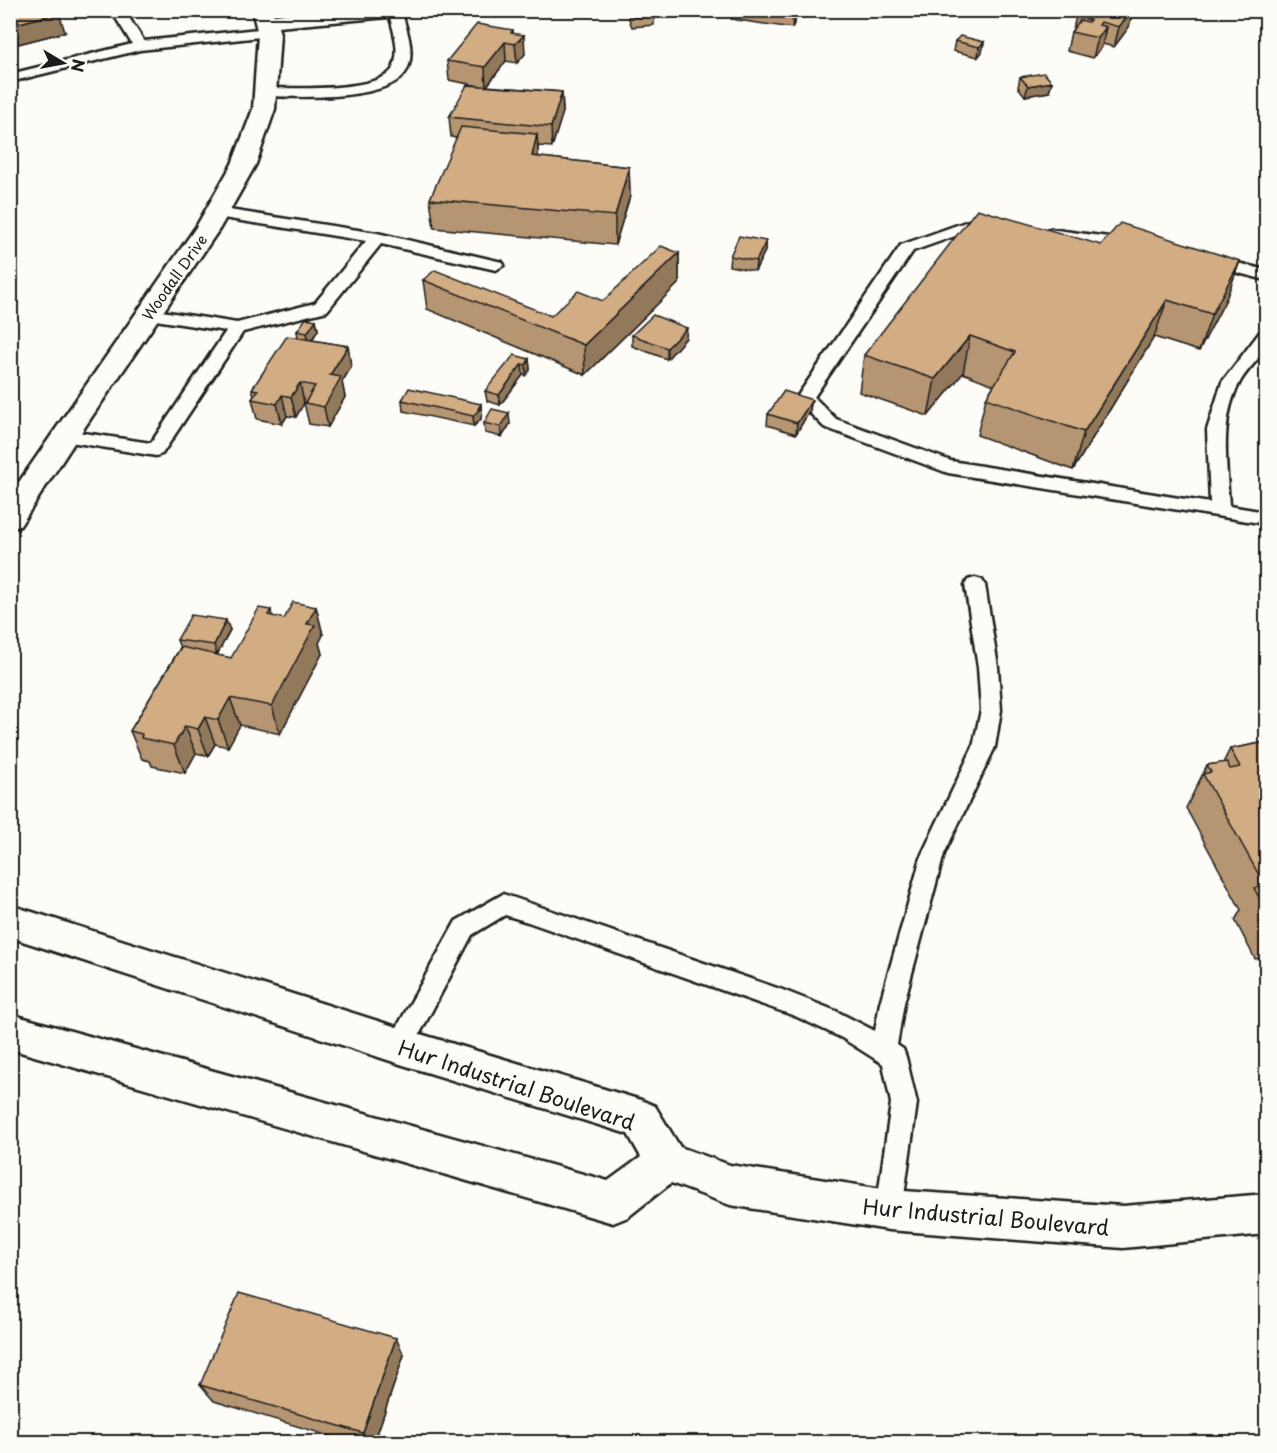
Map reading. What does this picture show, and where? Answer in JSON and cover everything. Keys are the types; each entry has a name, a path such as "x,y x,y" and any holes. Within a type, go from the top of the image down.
{"street":[{"path":"266,21 399,10"},
{"name":"Woodall Drive","path":"10,519 216,213 244,164 264,109 266,21"},
{"name":"Hur Industrial Boulevard","path":"10,921 400,1046 641,1119 666,1162 730,1185 889,1210 1123,1227 1266,1214"},
{"path":"10,1031 613,1203 666,1162"}],"lane":[{"path":"117,10 140,46"},
{"path":"266,92 349,90 373,86 393,79 400,69 403,45 394,11"},
{"path":"10,78 140,46 266,21"},
{"path":"216,213 377,238 496,265"},
{"path":"1009,229 974,224 907,248 805,398 830,423 948,466 1266,518"},
{"path":"1033,232 1151,248"},
{"path":"148,314 237,328 321,306 377,238"},
{"path":"1197,258 1266,275"},
{"path":"64,436 156,450 237,328"},
{"path":"1220,510 1216,430 1231,382 1266,336"},
{"path":"884,1050 892,1003 933,854 984,747 988,729 991,710 988,667 975,585"},
{"path":"400,1046 464,928 503,904 570,925 790,1003 866,1037 894,1057 904,1103 889,1210"}],"building":[{"path":"10,10 58,10 59,13 11,25"},
{"path":"630,10 652,10 654,15 632,17"},
{"path":"1081,10 1132,10 1119,27 1101,22 1099,25 1106,27 1098,38 1071,32 1080,20 1088,22 1090,20 1076,16"},
{"path":"477,24 513,30 511,33 524,35 515,44 505,42 485,67 447,61"},
{"path":"960,36 984,42 979,47 955,41"},
{"path":"1044,73 1052,82 1028,86 1020,77"},
{"path":"467,85 562,92 551,127 449,117"},
{"path":"461,127 537,134 532,156 629,167 615,216 430,199"},
{"path":"977,209 1101,245 1120,223 1240,261 1212,314 1167,300 1084,432 986,398 1015,352 970,336 935,379 864,355"},
{"path":"739,236 766,241 756,261 730,256"},
{"path":"661,246 679,253 584,345 423,280 435,270 551,316 578,291 603,301"},
{"path":"653,315 687,328 667,348 632,335"},
{"path":"306,318 316,320 307,333 297,331"},
{"path":"287,336 348,346 330,375 341,377 324,407 305,403 315,386 300,383 291,397 282,395 277,404 252,399 258,390 252,389"},
{"path":"514,355 529,359 526,365 522,364 499,395 485,391"},
{"path":"409,388 481,404 478,409 480,409 473,416 402,400"},
{"path":"784,391 812,400 797,423 768,414"},
{"path":"492,409 509,413 501,427 484,423"},
{"path":"293,602 316,607 307,624 315,625 272,706 230,698 218,720 205,717 198,729 185,726 174,745 141,738 142,734 130,731 181,647 231,658 259,608 271,610 268,615 284,619"},
{"path":"191,615 226,620 214,645 177,640"},
{"path":"1266,742 1266,910 1254,888 1265,886 1203,774 1211,772 1207,765 1227,762 1230,769 1240,767 1230,749"},
{"path":"239,1293 396,1338 363,1433 200,1385"}]}
